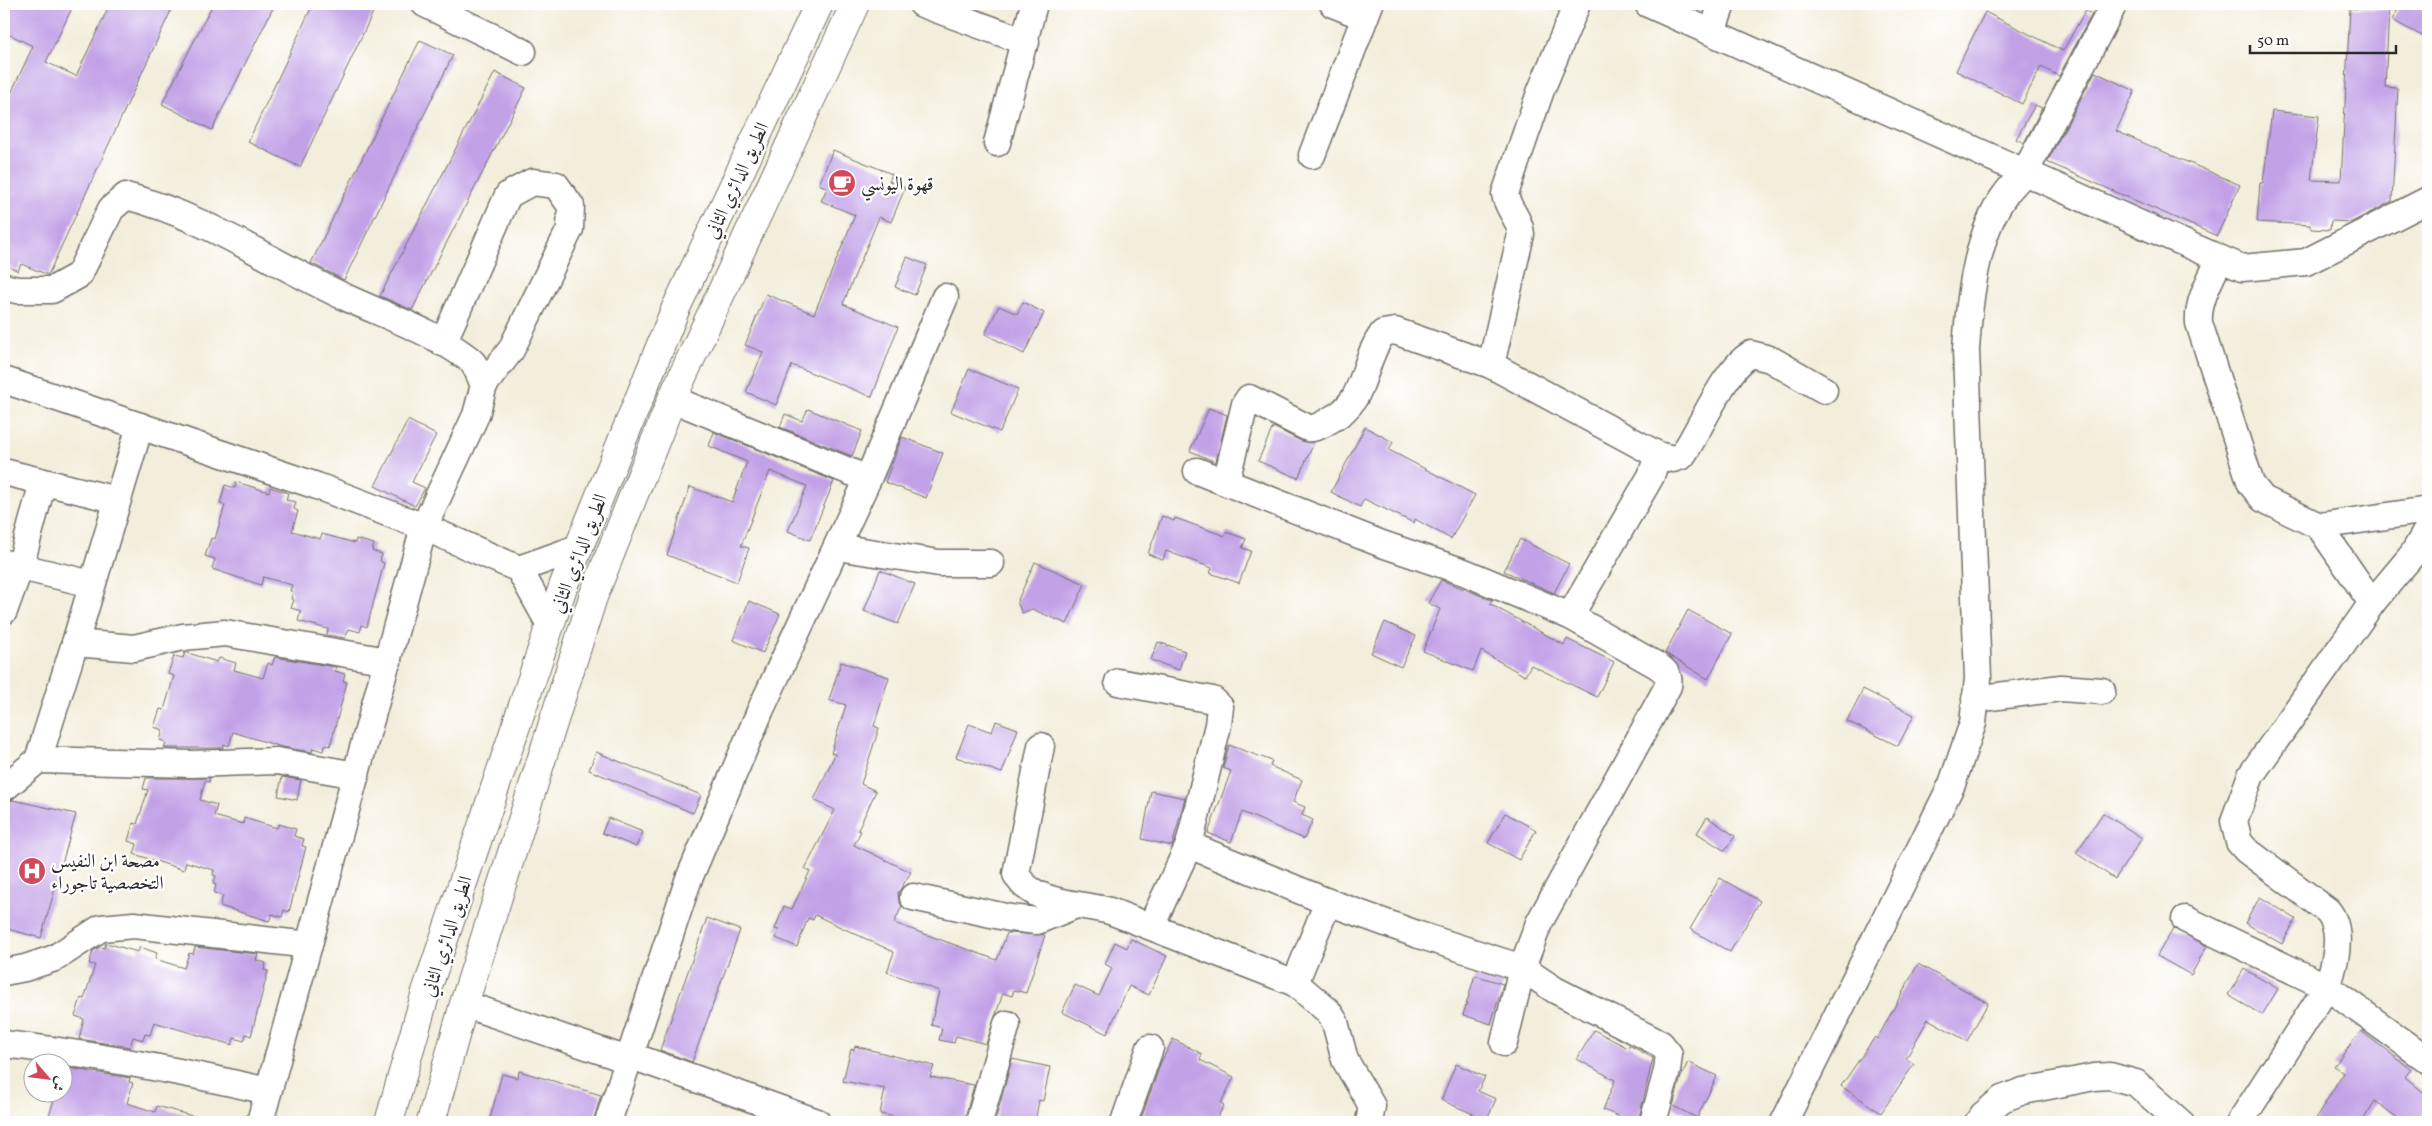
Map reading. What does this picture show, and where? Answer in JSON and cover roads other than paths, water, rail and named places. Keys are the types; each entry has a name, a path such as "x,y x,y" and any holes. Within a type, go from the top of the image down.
{"highway":[{"name":"الطريق الدائري الثاني","path":"388,1122 426,992 550,625 578,548 675,310 819,4"},
{"name":"الطريق الدائري الثاني","path":"430,1122 464,1004 593,597 672,399 855,4"}],"street":[{"path":"425,4 523,52"},
{"path":"922,4 1026,42"},
{"path":"997,143 1026,42 1034,4"},
{"path":"1312,155 1367,10 1333,4"},
{"path":"1491,365 1521,234 1518,223 1506,201 1505,194 1541,90 1577,4"},
{"path":"1648,4 2242,268 2306,262 2428,200"},
{"path":"1712,32 1722,4"},
{"path":"1784,1122 1952,784 1973,723 1976,699 1977,629 1966,350 1970,296 1991,218 2005,195 2026,172 2114,4"},
{"path":"260,1122 424,527 476,415 484,385 511,350 570,229 571,206 556,185 532,182 508,196 443,343"},
{"path":"4,288 52,290 79,275 111,209 126,196 149,202 203,224 346,297 423,331 471,360 484,385"},
{"path":"2220,259 2208,284 2198,316 2199,324 2251,484 2263,499 2319,526 2372,603"},
{"path":"608,1122 688,881 761,709 868,479 945,297"},
{"path":"1226,482 1245,404 1249,398 1308,428 1314,428 1343,414 1356,399 1371,352 1383,333 1395,331 1491,365 1658,455 1673,459 1682,456 1732,373 1744,358 1751,354 1770,359 1824,390"},
{"path":"4,380 318,486 424,527 519,570 550,625"},
{"path":"672,399 868,479"},
{"path":"4,788 38,760 140,426"},
{"path":"1570,616 1651,476 1658,455"},
{"path":"1197,471 1382,544 1464,572 1570,616 1667,673 1670,680 1539,923 1522,968 1504,1043"},
{"path":"4,472 117,500"},
{"path":"4,611 12,565 43,482"},
{"path":"2319,526 2428,510"},
{"path":"2240,1122 2327,987 2336,957 2333,917 2328,911 2246,850 2240,842 2234,821 2251,775 2372,603 2413,554 2428,528"},
{"path":"836,547 939,564 991,563"},
{"path":"519,570 578,548"},
{"path":"12,565 92,584"},
{"path":"75,643 134,648 183,637 225,632 388,661"},
{"path":"1118,682 1213,700 1220,707 1218,724 1189,844 1151,926"},
{"path":"1976,699 2061,688 2102,691"},
{"path":"1041,746 1016,874 1021,884 1037,894 1076,905 1091,906 1110,911 1295,983 1328,1011 1335,1022 1345,1060 1372,1106 1374,1120"},
{"path":"38,760 192,764 277,761 356,775"},
{"path":"1189,844 1328,902 1419,936 1522,968 1555,990 1626,1025 1666,1049 1669,1054 1667,1071 1653,1122"},
{"path":"913,897 1010,918 1037,921 1076,905"},
{"path":"1295,983 1328,902"},
{"path":"2185,918 2327,987 2428,1060"},
{"path":"4,972 26,968 54,958 102,928 134,925 309,946"},
{"path":"464,1004 619,1057 629,1055 817,1122"},
{"path":"979,1122 1008,1024"},
{"path":"4,1044 78,1052 174,1069 268,1091"},
{"path":"1124,1122 1150,1048"},
{"path":"1978,1122 1982,1115 2002,1099 2023,1091 2094,1077 2110,1076 2136,1083 2180,1122"}],"place":[{"name":"قهوة اليونسي","path":"842,183"},
{"name":"مصحة ابن النفيس التخصصية تاجوراء","path":"32,871"}]}
